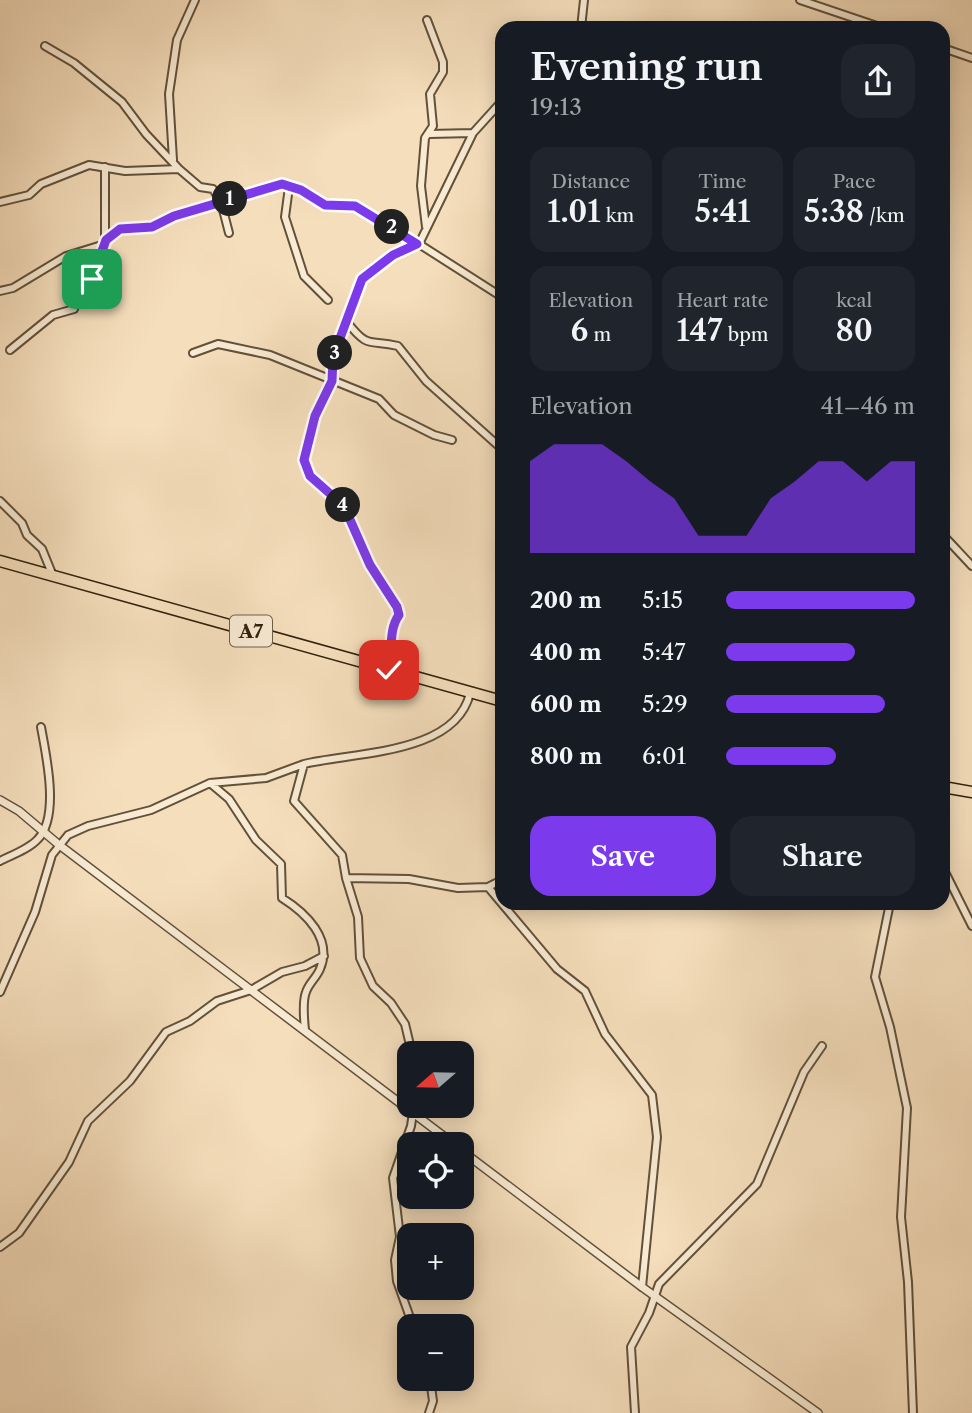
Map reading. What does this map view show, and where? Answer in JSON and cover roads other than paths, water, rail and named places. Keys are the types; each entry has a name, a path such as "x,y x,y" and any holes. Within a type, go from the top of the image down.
{"highway":[{"name":"A7","path":"0,561 495,699"},
{"path":"950,788 972,792"}],"street":[{"path":"173,160 169,94 177,40 195,0"},
{"path":"582,21 584,0"},
{"path":"800,0 862,21"},
{"path":"427,20 443,62 443,72 430,94 433,126 425,138 421,186 427,229"},
{"path":"45,46 74,62 122,102 146,134 179,169 200,187 213,189 221,202 229,233"},
{"path":"950,50 972,58"},
{"path":"389,670 393,650 391,626 399,615 397,607 370,565 344,506 310,476 304,460 315,416 332,381 333,357 362,279 393,255 418,244 473,133 495,109"},
{"path":"429,134 473,133"},
{"path":"0,202 29,195 40,184 89,165 125,171 179,169"},
{"path":"10,350 53,315 74,309 77,297 99,262 105,244 106,167"},
{"path":"0,290 12,288 66,256 105,244 120,229 152,227 174,216 282,184 301,190 325,205 355,206 495,293"},
{"path":"289,187 285,217 304,276 312,287 328,300"},
{"path":"347,322 360,338 375,345 398,346 426,381 495,443"},
{"path":"193,353 218,344 270,355 379,399 394,415 434,435 452,440"},
{"path":"0,501 42,549 53,576"},
{"path":"950,542 972,566"},
{"path":"0,992 35,912 58,844 88,826 151,810 210,783 265,778 304,764 370,754 430,737 457,719 470,693"},
{"path":"0,862 36,842 44,832 49,789 41,727"},
{"path":"304,764 294,801 342,855 351,904 358,917 360,958 373,986 391,1003 405,1024 409,1041"},
{"path":"210,783 229,800 256,840 281,864 282,898 310,919 322,940 324,956 319,972 306,990 305,1030"},
{"path":"0,800 397,1098"},
{"path":"346,878 409,880 457,888 488,887 495,884"},
{"path":"950,882 972,926"},
{"path":"488,887 495,895"},
{"path":"507,910 557,969 584,991 605,1034 652,1095 657,1136 642,1287"},
{"path":"889,910 875,976 890,1027 907,1108 901,1217 908,1282 913,1413"},
{"path":"0,1247 19,1233 69,1162 88,1121 130,1081 166,1032 190,1021 217,1001 251,990 282,972 305,967 324,956"},
{"path":"635,1413 631,1347 649,1313 653,1294 757,1184 804,1072 822,1046"},
{"path":"409,1314 397,1281 394,1261 400,1237 393,1178 411,1118"},
{"path":"423,1118 440,1132"},
{"path":"474,1160 642,1287 818,1413"},
{"path":"429,1413 433,1401 432,1391"}]}
